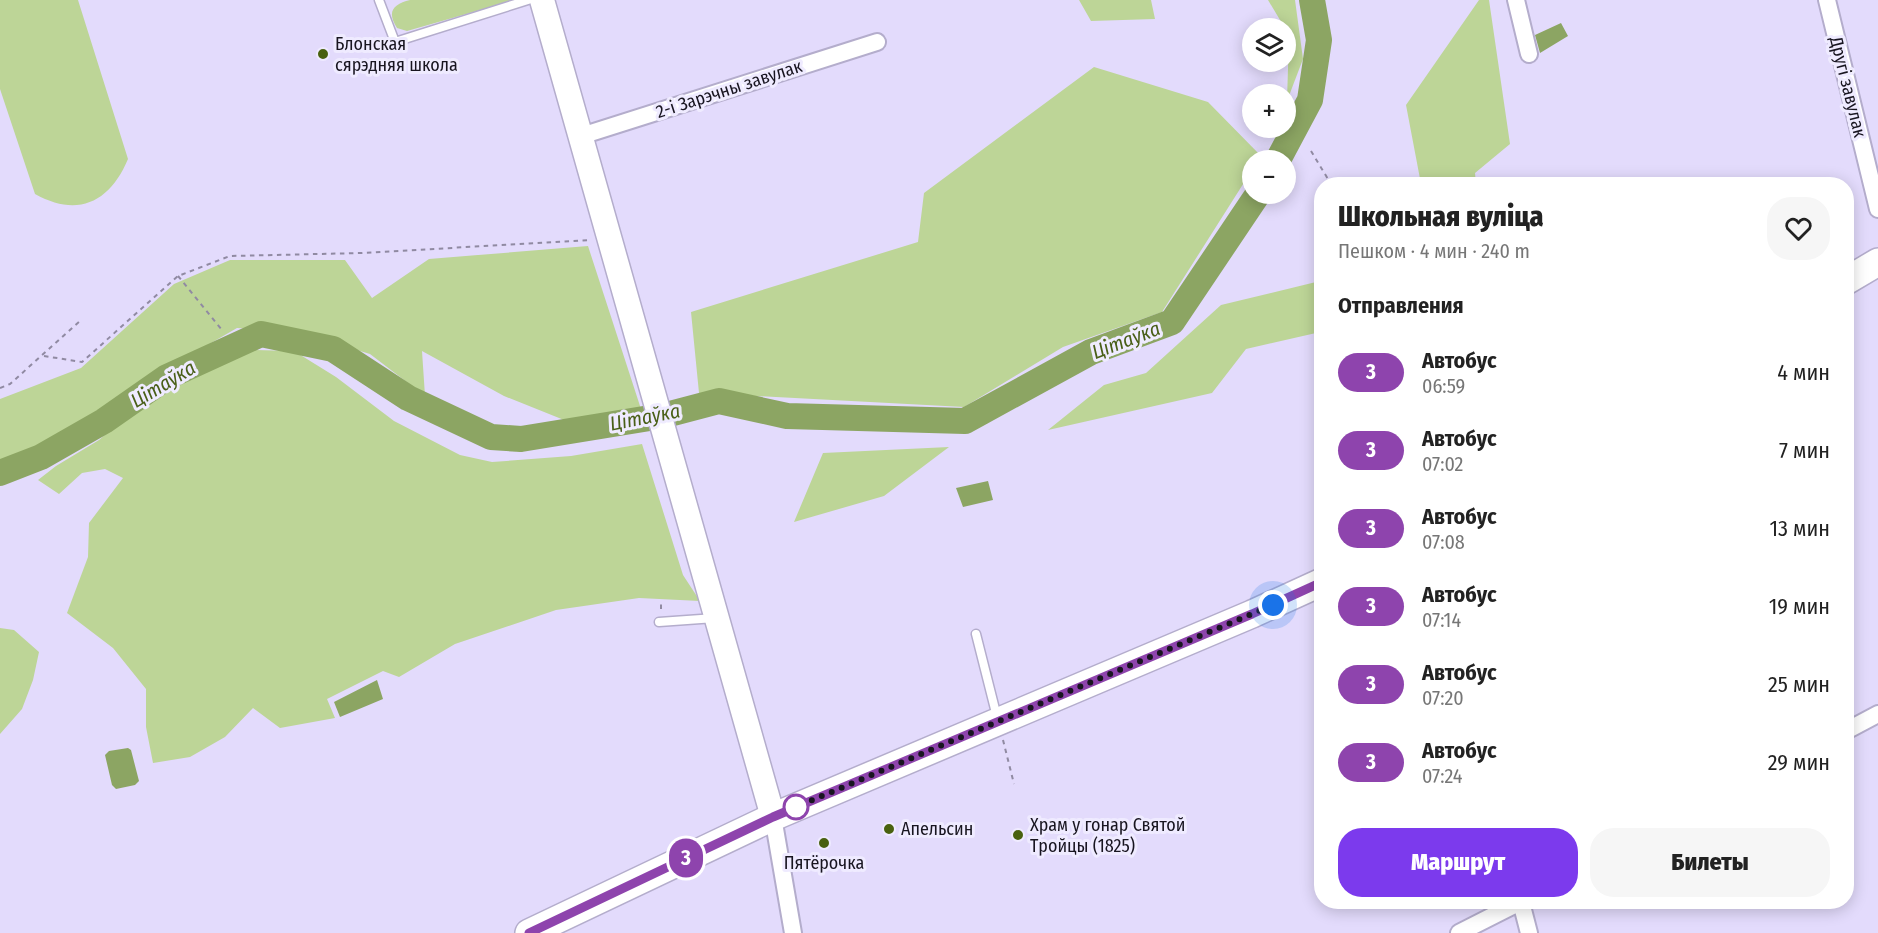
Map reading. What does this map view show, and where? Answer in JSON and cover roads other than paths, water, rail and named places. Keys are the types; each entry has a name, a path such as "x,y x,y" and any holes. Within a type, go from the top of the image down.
{"main road":[{"path":"542,0 773,817"},
{"path":"1854,276 1878,262"},
{"path":"529,933 773,817 1314,586"}],"street":[{"path":"1516,0 1529,54"},
{"name":"Другі завулак","path":"1827,0 1878,209"},
{"name":"2-і Зарэчны завулак","path":"581,136 877,42"},
{"path":"1854,727 1878,714"},
{"path":"773,817 792,933"},
{"path":"1459,933 1507,909"},
{"path":"1523,909 1529,933"}],"lane":[{"path":"379,0 395,42 528,0"},
{"path":"659,622 714,614"},
{"path":"976,634 998,720"}],"waterway":[{"name":"Цітаўка","path":"1283,150 1310,100 1319,40 1312,0"},
{"name":"Цітаўка","path":"0,473 41,457 104,421 167,377 261,334 333,349 408,398 491,437 521,439 662,416 719,401 787,416 965,421 1091,352 1172,322 1251,204"}],"place":[{"name":"Блонская сярэдняя школа","path":"323,54"},
{"name":"Апельсин","path":"889,829"},
{"name":"Храм у гонар Святой Тройцы (1825)","path":"1018,835"},
{"name":"Пятёрочка","path":"824,843"}]}
